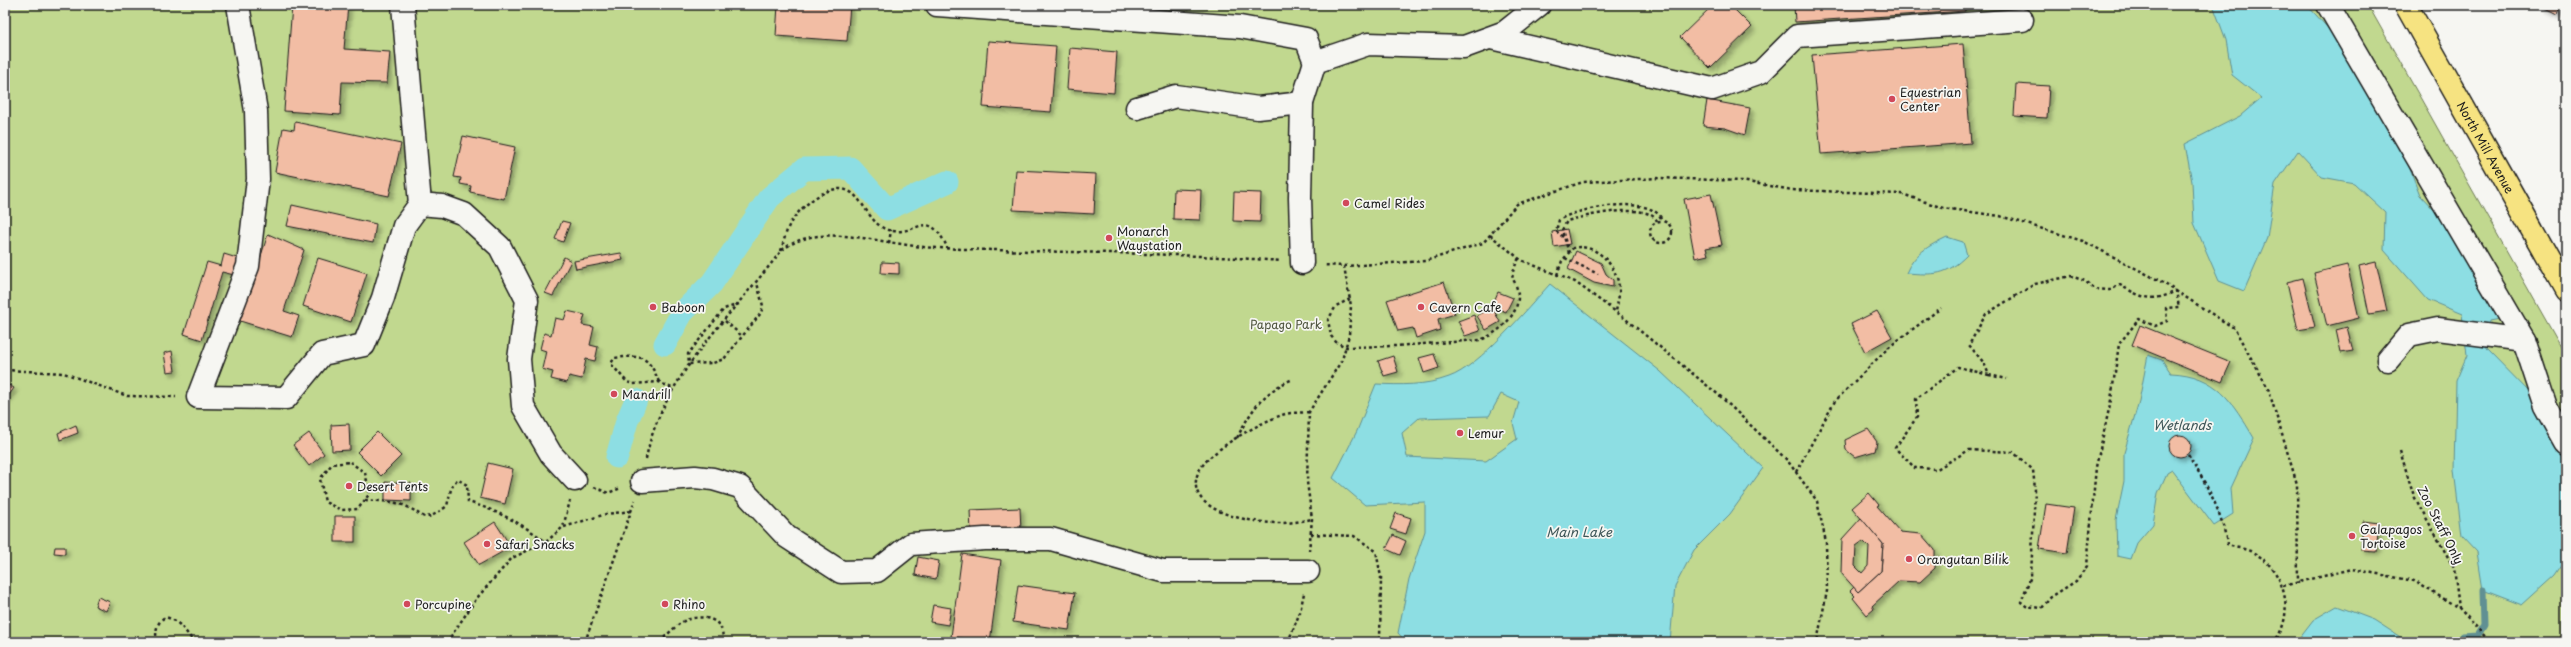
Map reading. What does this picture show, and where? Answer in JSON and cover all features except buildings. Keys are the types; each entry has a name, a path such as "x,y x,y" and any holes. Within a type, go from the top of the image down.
{"main road":[{"name":"North Mill Avenue","path":"2406,5 2566,290"}],"lane":[{"path":"238,5 256,111 258,179 248,266 198,397 286,398 322,354 364,345 384,298 404,226 420,204 403,5"},
{"path":"937,5 1240,27 1306,39 1315,62 1302,103 1300,198 1302,263"},
{"path":"1315,62 1368,44 1464,47 1505,32 1539,5"},
{"path":"2328,5 2524,340 2546,407 2566,443"},
{"path":"1491,38 1712,89 1761,72 1797,36 2022,20"},
{"path":"1137,108 1176,96 1258,108 1302,103"},
{"path":"420,204 442,206 464,214 500,247 527,300 519,359 524,406 551,454 575,480"},
{"path":"2388,360 2409,335 2438,329 2458,330 2524,340"},
{"path":"642,481 694,477 713,479 740,487 787,537 841,572 877,571 911,544 985,539 1051,539 1163,571 1308,571"}],"path":[{"path":"584,642 642,481 649,445 674,389 689,364 757,283 781,251 793,242 819,236 853,237 912,247 948,249 1132,252 1344,266 1425,262 1484,243 1517,204 1583,182 1659,178 1742,181 1792,190 1902,194 1943,208 2000,216 2083,241 2176,291 2234,328 2268,388 2297,484 2298,584"},
{"path":"781,251 791,222 800,212 827,191 836,188 852,193 877,222 891,230 925,225 933,226 942,235 948,249"},
{"path":"1563,237 1556,231 1557,224 1564,217 1612,206 1651,208 1661,215 1662,221"},
{"path":"1569,253 1562,230 1567,221 1611,212 1648,213 1657,221 1667,222 1673,230 1670,239 1662,243 1657,242 1650,235 1650,229 1657,221"},
{"path":"889,243 891,230"},
{"path":"1490,235 1519,258 1575,282 1616,312 1720,396 1787,460 1817,501 1826,542 1827,591 1818,642"},
{"path":"1557,275 1565,258 1569,253 1578,247 1587,248 1604,255 1617,278 1619,292 1616,312"},
{"path":"1350,299 1336,306 1328,320 1331,336 1336,342 1346,347 1376,347 1438,342 1468,342 1491,336 1511,316 1517,302 1516,288 1512,275 1519,258"},
{"path":"1565,258 1598,274"},
{"path":"1288,642 1300,612 1308,571 1312,519 1307,482 1309,412 1342,360 1349,335 1350,299 1344,266"},
{"path":"1989,375 1984,363 1969,345 1986,314 2035,284 2071,276 2085,281 2094,289 2110,290 2120,286 2138,296 2162,299 2176,291"},
{"path":"689,364 720,361 742,336 761,313 764,306 757,283"},
{"path":"2007,380 1958,367 1916,399 1917,417 1895,448 1915,468 1937,469 1969,450 2013,452 2033,470 2035,489 2031,576 2021,602 2026,606 2042,608 2051,597 2076,581 2087,566 2096,467 2111,400 2119,344 2139,319 2155,326 2167,321 2166,308 2179,306 2176,291"},
{"path":"689,364 688,354 724,309 739,304"},
{"path":"1796,472 1835,401 1889,347 1941,308"},
{"path":"726,321 742,336"},
{"path":"659,382 654,369 645,358 636,356 614,358 612,360 611,364 615,370 627,382 639,385 659,382 674,389"},
{"path":"5,370 64,373 127,396 198,397"},
{"path":"1237,438 1258,401 1279,385 1293,380"},
{"path":"1309,412 1282,415 1224,445 1203,465 1197,474 1196,486 1208,506 1224,515 1281,524 1312,519"},
{"name":"Zoo Staff Only","path":"2400,451 2414,496 2454,568 2459,608"},
{"path":"2188,455 2207,484 2224,527 2227,544 2251,552 2272,568 2283,586 2286,614 2280,634 2274,642"},
{"path":"350,462 366,473 370,493 365,500 358,508 341,510 325,502 320,479 332,464 350,462"},
{"path":"365,500 403,505 420,516 434,516 447,506 451,489 458,479 467,485 468,502 485,506 528,528 546,542"},
{"path":"563,527 575,480 608,493 642,481"},
{"path":"447,642 477,598 512,558 546,542 563,527 606,514 632,511"},
{"path":"1311,534 1354,536 1376,551 1381,577 1380,642"},
{"path":"2283,586 2298,584 2352,570 2414,581 2459,608 2490,642"},
{"path":"157,642 156,628 159,620 165,617 173,618 181,625 194,642"},
{"path":"660,642 683,622 697,617 710,618 717,621 722,630 722,642"}],"green space":[{"name":"Papago Park","path":"5,5 2368,5 2566,356 2566,642 5,642"}],"water":[{"path":"2213,5 2307,5 2334,35 2396,133 2420,195 2467,245 2505,318 2490,321 2487,349 2536,399 2566,465 2566,558 2554,576 2522,605 2483,590 2477,552 2462,536 2454,470 2456,381 2467,355 2462,314 2428,300 2384,250 2385,212 2354,183 2322,177 2298,151 2275,184 2267,238 2244,291 2219,281 2194,223 2192,182 2185,144 2240,116 2261,98 2232,75 2226,40"},
{"path":"1947,237 1963,242 1967,255 1960,262 1940,273 1906,273 1909,266 1922,251"},
{"name":"Main Lake","path":"1550,284 1660,371 1763,468 1730,514 1694,550 1675,586 1670,642 1406,642 1398,633 1409,579 1425,531 1425,502 1365,505 1333,478 1357,431 1376,384 1403,385 1431,382 1449,377 1461,371 1488,350","holes":["1501,394 1519,402 1513,423 1517,439 1486,461 1407,457 1402,433 1419,418 1489,416"]},
{"name":"Wetlands","path":"2148,355 2162,360 2171,373 2187,375 2200,379 2222,392 2254,438 2231,488 2233,514 2214,526 2172,470 2167,473 2158,493 2153,524 2137,543 2131,559 2117,556 2116,520 2124,481 2124,453 2139,401"},
{"path":"2337,606 2374,620 2408,642 2296,642 2313,620"}],"waterway":[{"path":"665,344 682,313 712,283 769,198 804,169 850,168 887,209 947,182"},
{"path":"617,457 627,421 636,400"},
{"path":"2461,642 2463,637 2477,636 2484,625 2483,590"}],"place":[{"name":"Equestrian Center","path":"1892,99"},
{"name":"Camel Rides","path":"1346,203"},
{"name":"Monarch Waystation","path":"1109,238"},
{"name":"Baboon","path":"653,307"},
{"name":"Cavern Cafe","path":"1421,307"},
{"name":"Mandrill","path":"614,394"},
{"name":"Lemur","path":"1460,433"},
{"name":"Desert Tents","path":"349,486"},
{"name":"Galapagos Tortoise","path":"2352,536"},
{"name":"Safari Snacks","path":"487,544"},
{"name":"Orangutan Bilik","path":"1909,559"},
{"name":"Porcupine","path":"407,604"},
{"name":"Rhino","path":"665,604"}]}
